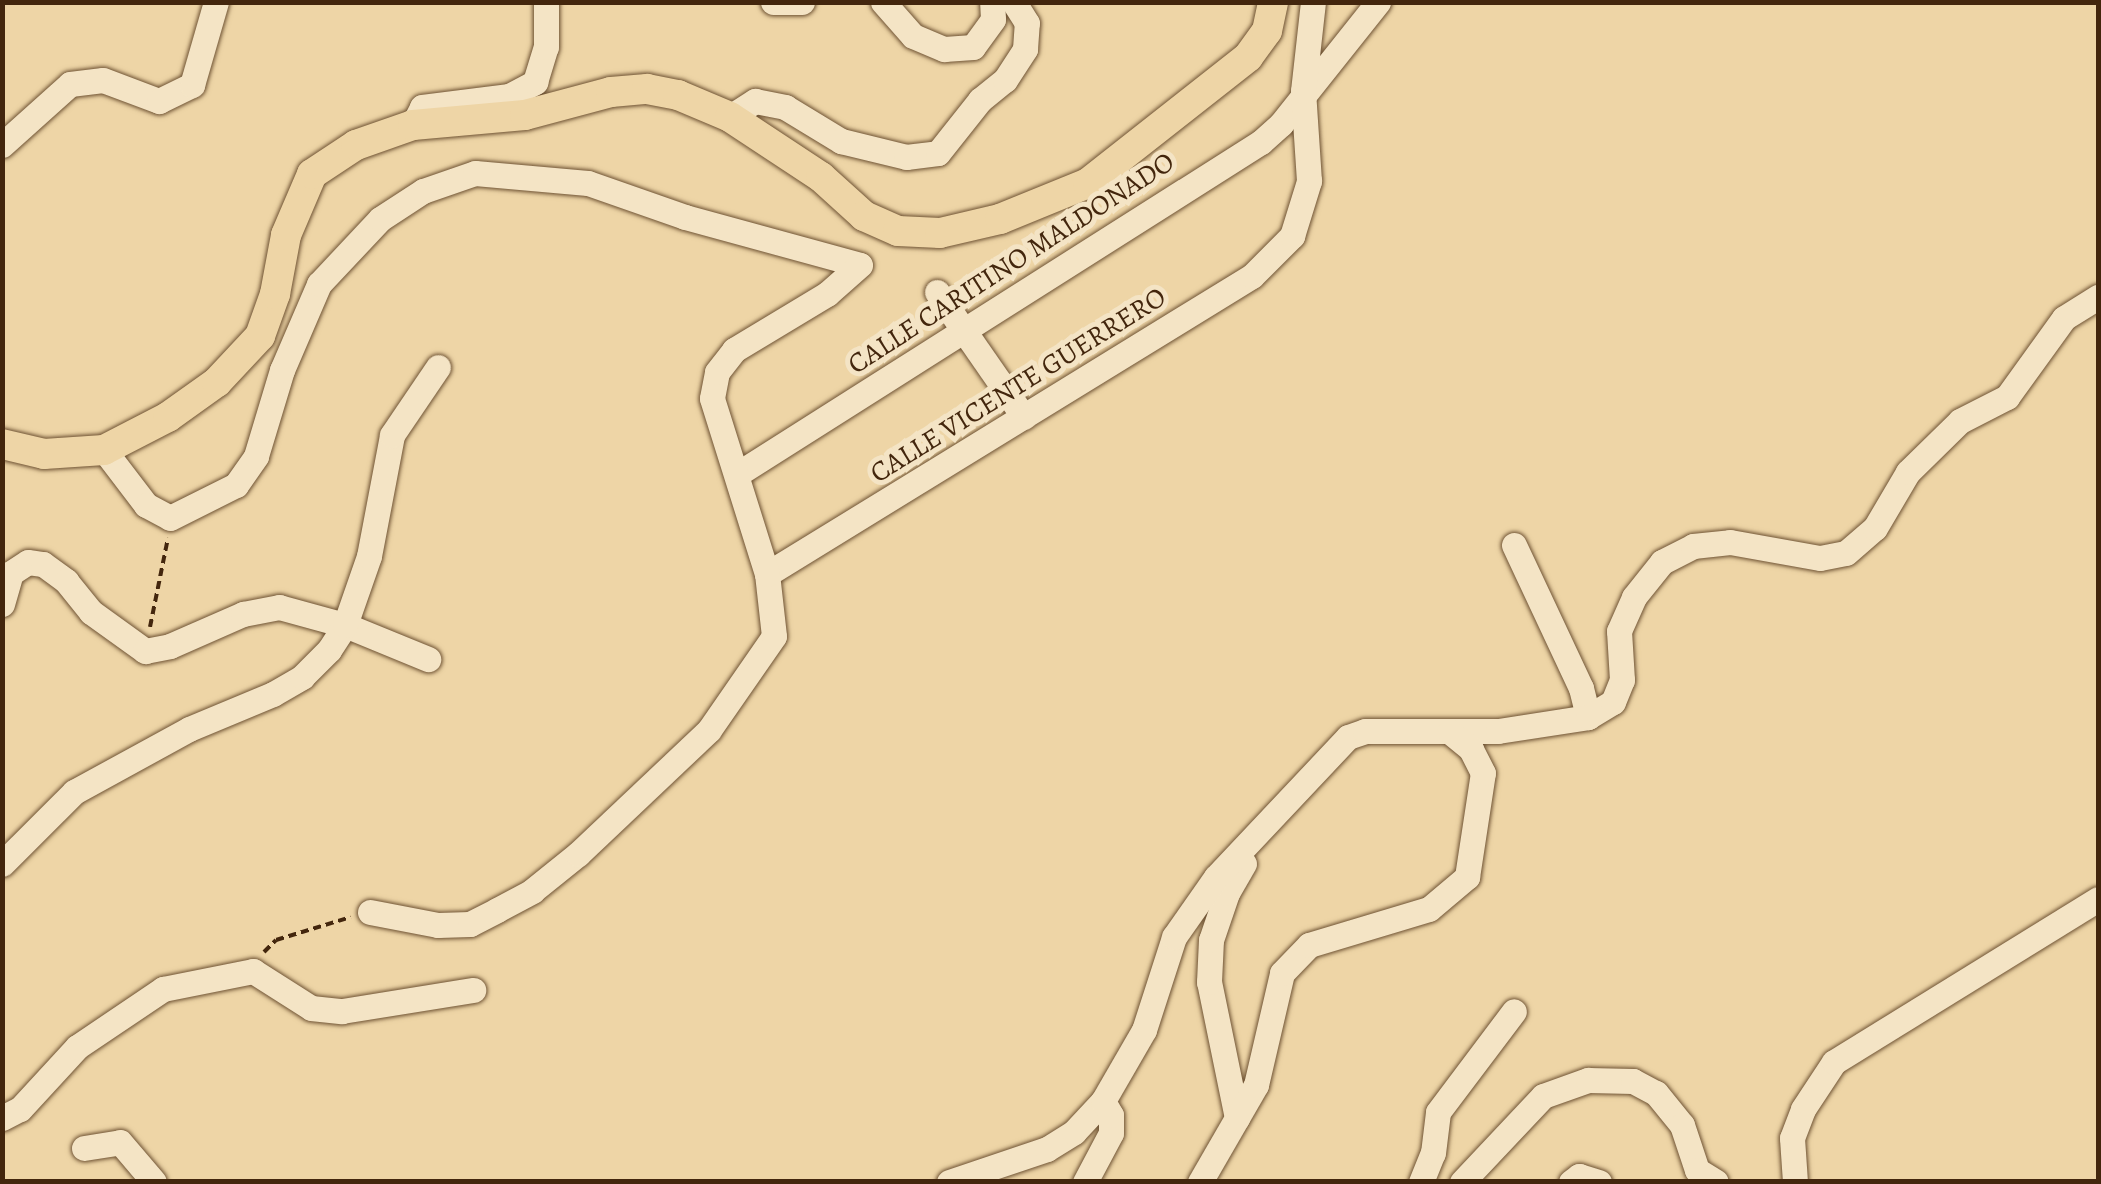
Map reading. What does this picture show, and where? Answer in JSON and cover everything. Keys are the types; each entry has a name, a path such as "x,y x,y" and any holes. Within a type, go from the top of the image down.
{"main road":[{"path":"2,444 44,454 104,450 168,417 217,382 260,336 275,294 286,235 312,174 356,145 412,126 525,115 612,92 647,89 678,95 730,117 821,177 864,216 898,231 940,233 1000,218 1088,182 1248,57 1267,31 1273,2"}],"street":[{"path":"2,144 70,84 103,80 159,101 192,85 216,2"},
{"path":"412,126 422,108 509,96 535,82 546,47 546,2"},
{"path":"773,2 802,2"},
{"path":"883,2 914,36 944,49 973,47 993,19 992,2"},
{"path":"730,117 755,101 785,107 841,141 906,158 938,153 980,100 1006,80 1025,49 1027,23 1014,2"},
{"path":"1303,91 1314,2"},
{"name":"CALLE CARITINO MALDONADO","path":"739,473 1261,142 1281,124 1303,91 1378,2"},
{"name":"CALLE VICENTE GUERRERO","path":"767,574 1252,276 1292,236 1309,181 1303,91"},
{"path":"104,450 146,505 170,518 236,485 256,456 282,370 319,284 380,219 423,191 474,173 588,183 685,217 860,265 827,294 734,350 717,372 712,398 721,434 739,473 767,574 774,636 709,730 656,784 532,891 470,924 438,925 370,912"},
{"path":"937,292 1024,417"},
{"path":"948,1182 1047,1148 1074,1132 1103,1101 1144,1030 1174,937 1216,877 1258,837 1348,737 1365,731 1498,732 1588,717 1613,702 1622,680 1619,631 1634,597 1662,562 1694,546 1730,542 1820,558 1846,553 1875,528 1908,472 1960,421 2007,397 2064,318 2098,297"},
{"path":"2,864 74,792 302,676 329,650 345,625 369,556 392,435 438,367"},
{"path":"1514,545 1581,688 1588,717"},
{"path":"2,604 11,573 28,562 44,564 66,581 92,612 145,651 202,634 243,614 279,607 345,625 428,659"},
{"path":"1200,1182 1256,1085 1282,973 1309,945 1429,909 1467,877 1483,773 1471,749 1449,731"},
{"path":"1237,1118 1209,982 1211,940 1226,893 1258,837"},
{"path":"1795,1182 1792,1138 1804,1110 1834,1062 2098,899"},
{"path":"2,1118 20,1109 77,1047 130,1008 164,989 253,970 312,1008 382,1007 473,990"},
{"path":"1421,1182 1434,1153 1438,1112 1514,1011"},
{"path":"1462,1182 1543,1096 1588,1080 1633,1081 1656,1092 1682,1126 1697,1170 1716,1182"},
{"path":"1086,1182 1110,1132 1111,1115 1103,1101"},
{"path":"84,1148 120,1142 154,1182"},
{"path":"1571,1182 1578,1176 1599,1182"}],"path":[{"path":"145,651 170,518"},
{"path":"253,970 276,940 370,912"}]}
